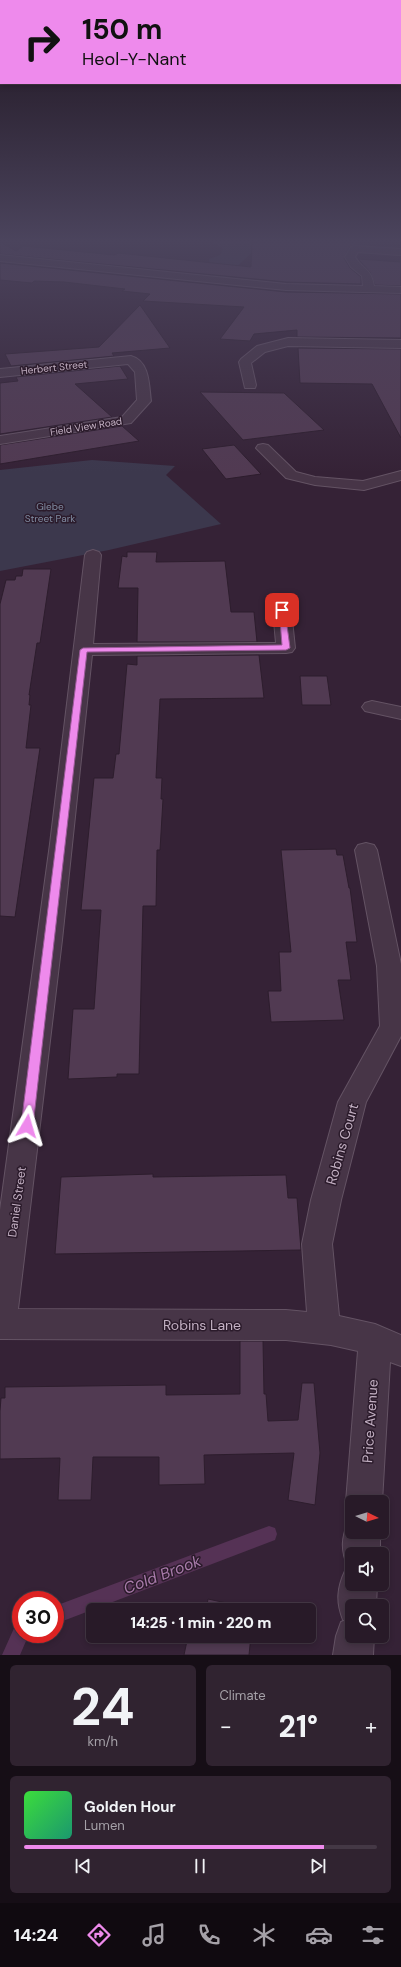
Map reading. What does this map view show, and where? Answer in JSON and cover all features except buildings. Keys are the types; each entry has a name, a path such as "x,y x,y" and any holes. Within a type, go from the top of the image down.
{"street":[{"path":"250,385 245,362 261,349 288,342 401,344"},
{"name":"Herbert Street","path":"0,373 131,360"},
{"name":"Field View Road","path":"0,440 126,420 144,400 141,371 131,360"},
{"path":"263,448 291,475 315,481 364,486 401,475"},
{"name":"Daniel Street","path":"0,1324 29,1111 93,555"},
{"path":"83,650 286,648 282,610"},
{"path":"372,707 401,713"},
{"name":"Robins Court","path":"324,1327 317,1244 326,1200 352,1102 393,1026 389,966 366,850"},
{"name":"Robins Lane","path":"0,1324 286,1325 324,1327 388,1345"},
{"name":"Price Avenue","path":"365,1495 388,1345"},
{"path":"354,1655 355,1643"}],"green space":[{"name":"Glebe Street Park","path":"92,460 175,466 166,475 221,524 109,550 0,571 0,470"}],"waterway":[{"name":"Cold Brook","path":"64,1612 269,1534"},
{"name":"Cold Brook","path":"11,1655 16,1643"}],"route":[{"path":"27,1126 83,650 286,648 282,610"}]}
